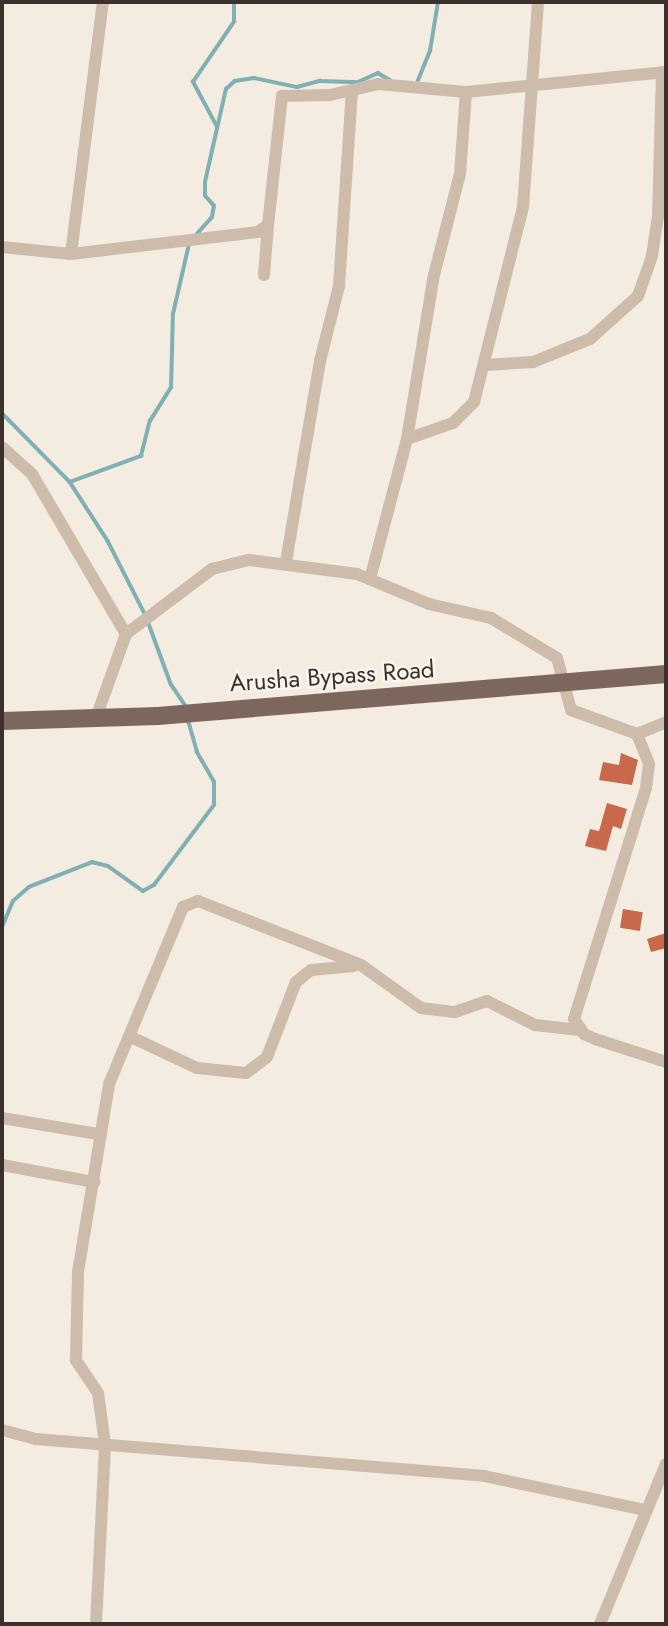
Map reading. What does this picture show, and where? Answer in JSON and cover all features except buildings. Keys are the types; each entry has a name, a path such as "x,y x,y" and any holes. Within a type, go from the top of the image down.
{"main road":[{"name":"Arusha Bypass Road","path":"2,721 158,716 666,674"}],"street":[{"path":"71,254 103,2"},
{"path":"407,439 453,423 474,402 523,207 534,88 538,2"},
{"path":"264,275 282,96 352,90 378,84 466,92 534,88 664,72 662,200 652,256 638,296 590,339 533,362 485,365"},
{"path":"286,562 320,361 339,285 352,90"},
{"path":"370,579 407,439 434,275 460,174 466,92"},
{"path":"2,247 71,254 258,232 268,225"},
{"path":"2,447 32,474 126,634"},
{"path":"96,718 126,634 220,566 249,560 286,562 370,579 429,604 499,621 556,658 571,710 637,734 666,722"},
{"path":"580,1030 574,1019 576,1003 646,789 648,756 637,734"},
{"path":"96,1624 105,1444 98,1393 76,1360 78,1272 94,1182 98,1134 109,1084 189,901 198,901 360,965 421,1008 455,1012 487,1001 535,1025 580,1030 595,1040 666,1062"},
{"path":"131,1037 197,1068 246,1073 267,1057 286,1000 304,974 321,967 360,965"},
{"path":"2,1118 98,1134"},
{"path":"2,1165 94,1182"},
{"path":"2,1430 36,1439 484,1476 645,1510"},
{"path":"600,1624 666,1464"}],"waterway":[{"path":"217,127 193,82 234,22 234,2"},
{"path":"417,83 430,51 438,2"},
{"path":"196,235 212,217 214,206 205,196 205,182 226,89 235,81 254,78 297,87 320,81 358,82 378,73 390,80"},
{"path":"70,482 141,456 150,421 171,388 173,314 189,244"},
{"path":"2,413 70,482 108,541 145,614"},
{"path":"148,621 171,684 186,706"},
{"path":"2,927 13,901 29,887 92,862 108,866 143,891 154,885 214,805 214,782 197,752 188,721"}]}
